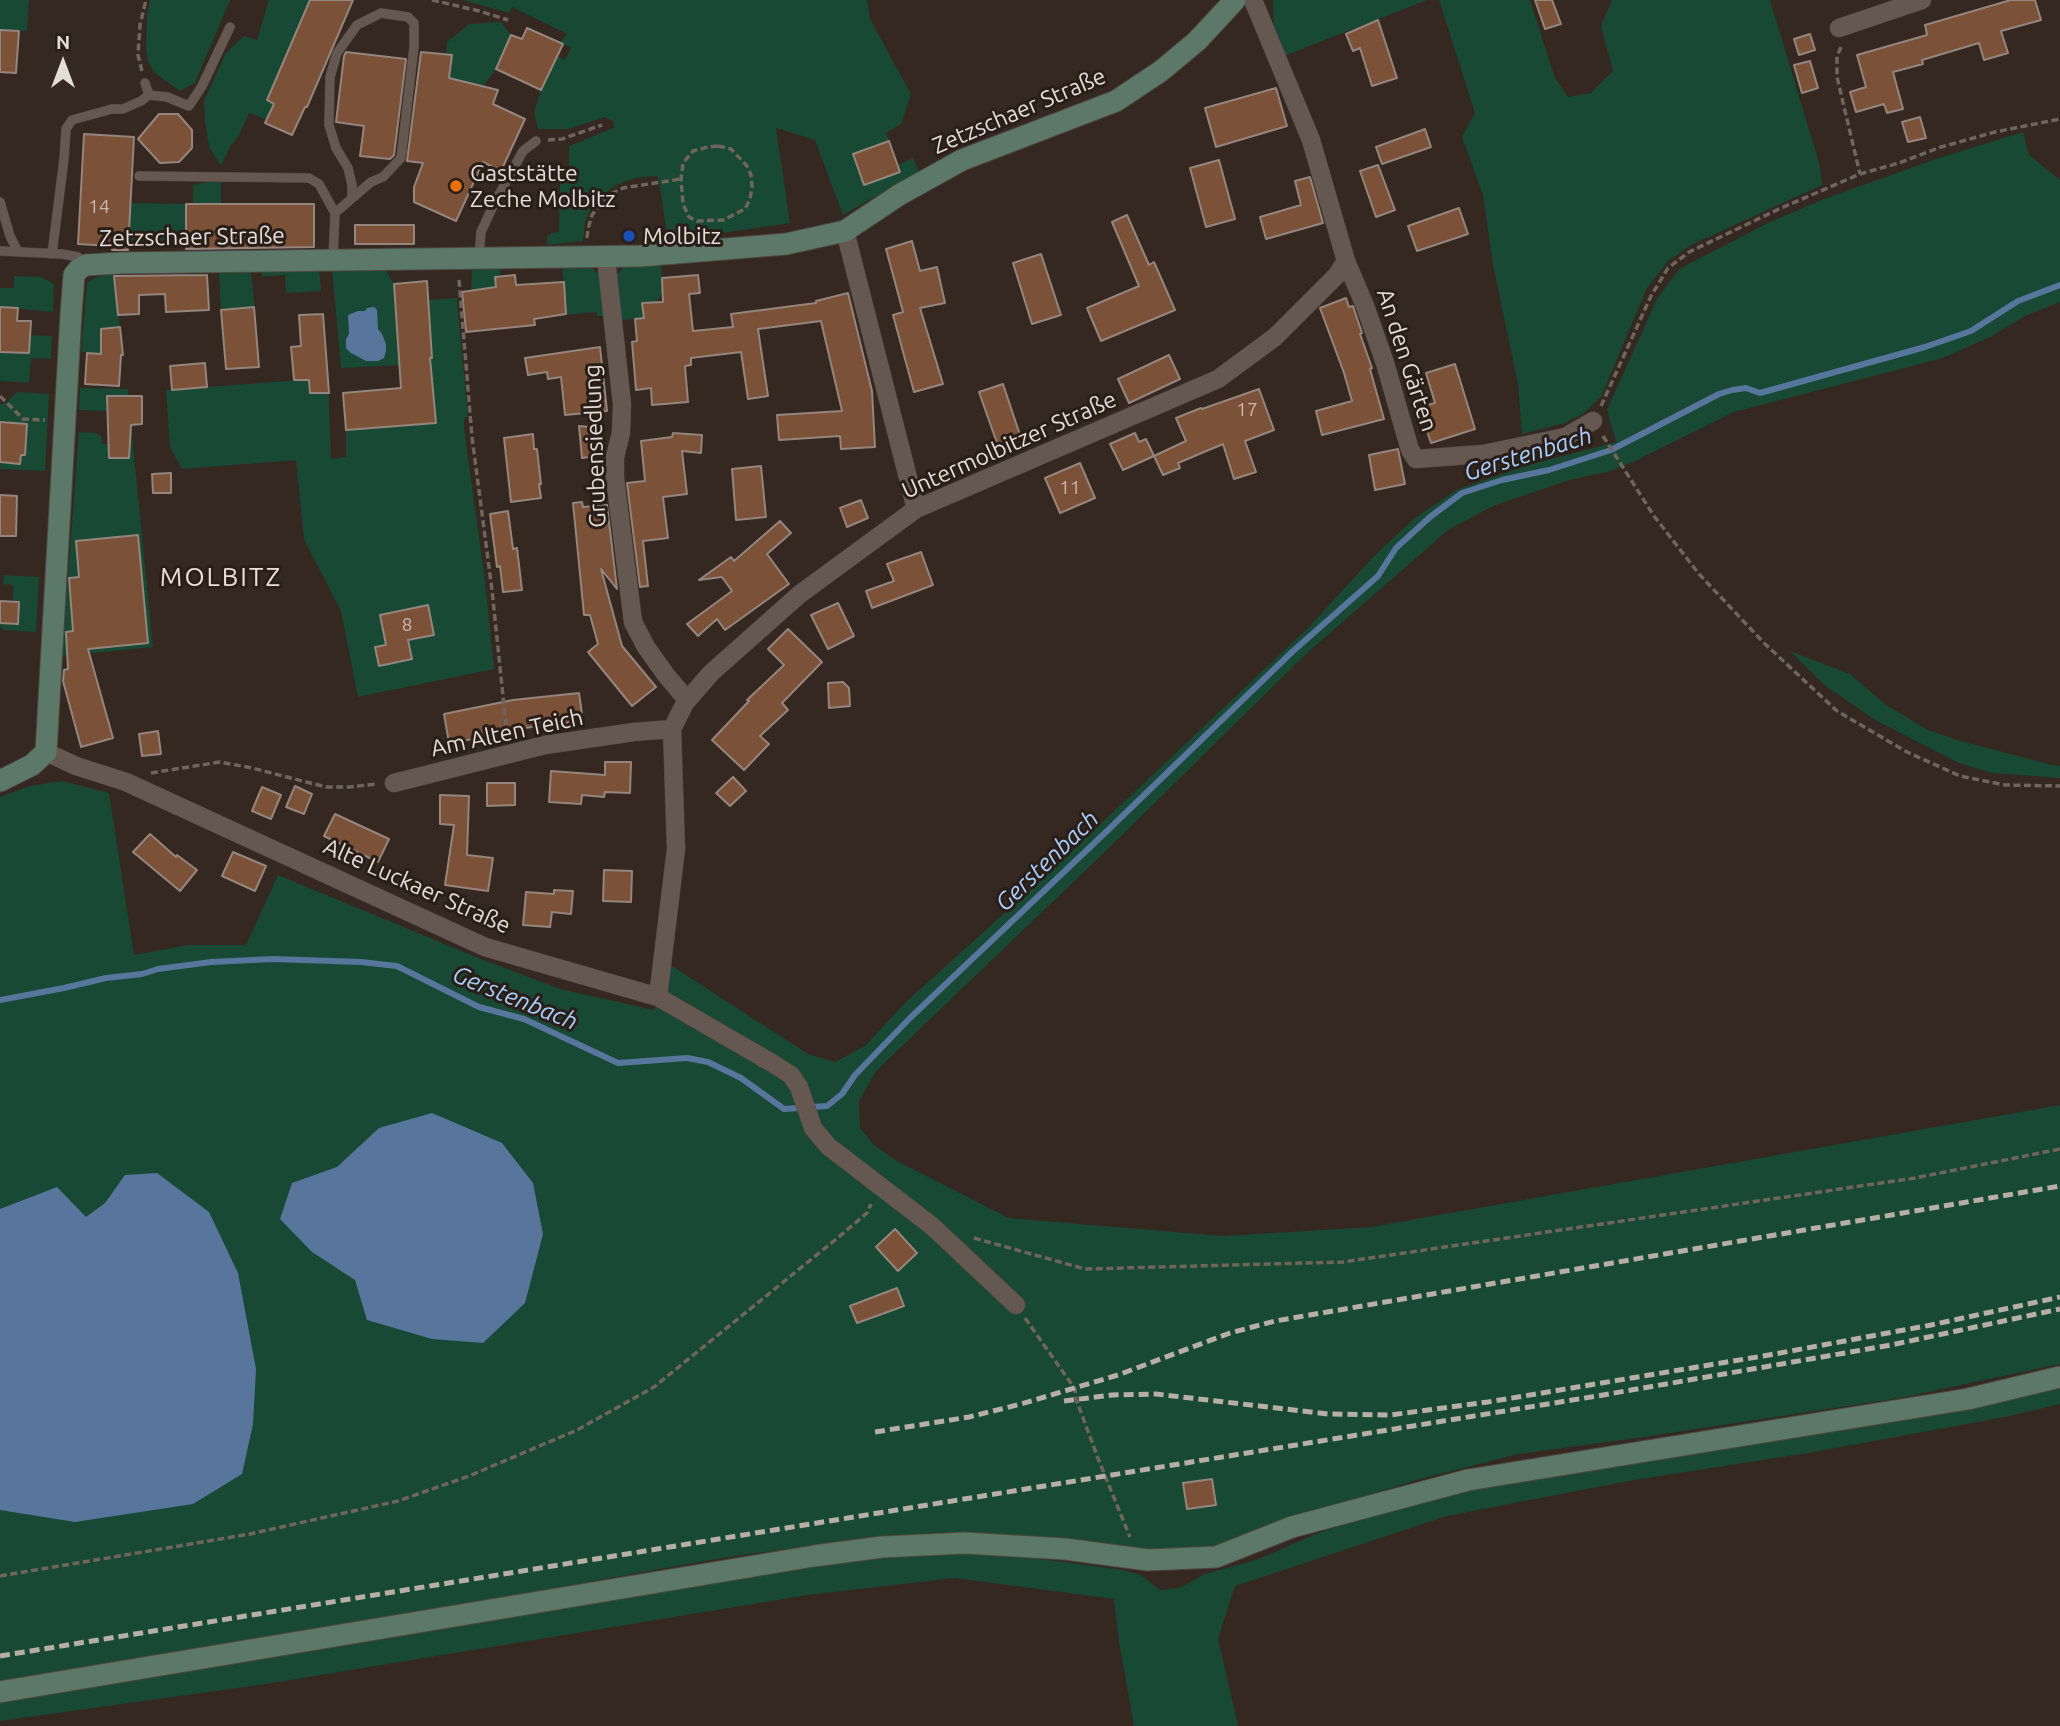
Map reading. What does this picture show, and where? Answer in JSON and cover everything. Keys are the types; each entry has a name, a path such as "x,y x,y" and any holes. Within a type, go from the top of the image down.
{"street":[{"name":"Zetzschaer Straße","path":"46,752 74,275 86,265 596,258 682,254 786,244 845,231 899,195 962,160 1116,101 1161,71 1197,41 1235,0"},
{"path":"1253,0 1311,140 1346,261"},
{"path":"1842,27 1922,0"},
{"path":"845,231 916,509"},
{"name":"Grubensiedlung","path":"596,258 622,404 615,478 634,622 646,646 687,700"},
{"name":"An den Gärten","path":"1346,261 1369,317 1410,450 1416,460 1483,454 1565,437 1593,421"},
{"name":"Untermolbitzer Straße","path":"658,997 676,849 672,729 687,700 711,673 800,594 916,509 1218,379 1275,337 1337,275 1346,261"},
{"name":"Am Alten Teich","path":"394,783 545,745 672,729"},
{"path":"0,781 32,765 46,752"},
{"name":"Alte Luckaer Straße","path":"46,752 76,766 126,782 485,947 658,997 791,1075 800,1087 813,1128 828,1146 879,1185"},
{"path":"879,1185 932,1226 1016,1305"},
{"path":"0,1692 869,1549 965,1543 1065,1549 1148,1560 1216,1557 1292,1527 1468,1480 1968,1399 2060,1377"}],"lane":[{"path":"335,213 371,181 383,177 401,158 414,47 414,23 408,17 381,13 357,25 337,53 330,77 329,125 336,148 348,168 352,197"},
{"path":"149,94 167,97 189,106 202,86 230,27"},
{"path":"145,83 149,94"},
{"path":"52,254 66,129 72,120 112,109 123,109 141,102 149,94"},
{"path":"468,258 523,151 536,141"},
{"path":"139,176 309,178 319,184 335,213 333,261"},
{"path":"0,201 10,236 18,252"},
{"path":"0,251 78,257 86,265"}],"path":[{"path":"145,83 138,55 140,24 146,0"},
{"path":"432,0 508,20"},
{"path":"1842,27 1844,41 1837,56 1837,77 1860,174"},
{"path":"1593,421 1646,307 1668,268 1689,252 1860,174 1995,132 2060,119"},
{"path":"536,141 562,139 602,125"},
{"path":"718,146 731,149 740,156 751,175 750,199 745,209 723,220 697,221 685,212 681,179 684,163 693,152 718,146"},
{"path":"596,258 587,229 592,215 607,196 623,188 681,179"},
{"path":"468,258 472,437 508,741 512,754"},
{"path":"0,396 23,419 66,421"},
{"path":"1603,438 1654,516 1699,574 1764,643 1837,710 1907,752 1960,776 2005,785 2060,786"},
{"path":"126,782 155,772 220,762 326,787 394,783"},
{"path":"932,1226 1085,1269 1343,1262 1915,1178 2060,1149"},
{"path":"0,1576 250,1534 398,1501 469,1476 577,1430 654,1387 867,1213 879,1185"},
{"path":"1016,1305 1075,1390 1099,1461 1140,1559"}],"green space":[{"path":"0,0 29,0 27,31 0,30"},
{"path":"150,0 230,0 195,83 180,91 154,72 148,61 147,15"},
{"path":"269,0 310,0 267,100 274,104 267,120 249,113 221,166 209,147 204,101 226,53 244,36 257,40"},
{"path":"463,0 867,0 870,19 911,94 901,124 886,133 889,141 853,154 864,185 900,172 898,165 913,158 919,172 843,215 815,140 776,128 790,223 668,241 658,176 636,178 616,185 604,194 591,208 585,222 583,241 547,245 547,237 559,232 560,175 569,175 569,146 614,128 613,121 604,117 569,129 538,129 534,112 557,56 565,60 571,48 560,42 567,34 512,7 509,13"},
{"path":"1273,0 1427,0 1284,56 1274,32"},
{"path":"1439,0 1530,0 1555,78 1568,97 1591,93 1613,71 1601,26 1612,0 1770,0 1820,166 1822,185 1691,245 1668,261 1647,288 1601,397 1584,413 1565,423 1522,434 1518,384 1493,265 1483,195 1462,137 1475,113"},
{"path":"501,22 511,35 496,69 483,86 449,78 452,55 446,54 447,42 469,24"},
{"path":"2023,132 2029,155 2060,180 2060,302 2025,316 1992,336 1943,358 1734,412 1633,462 1493,506 1448,530 1307,653 876,1071 859,1101 860,1128 874,1145 895,1160 1009,1218 1224,1236 1371,1227 2060,1105 2060,1364 1900,1398 1519,1454 1420,1479 1363,1497 1229,1548 1169,1554 1055,1540 942,1532 852,1540 722,1558 410,1614 0,1682 0,797 30,786 62,781 109,793 134,955 188,945 246,945 278,875 560,989 654,1010 669,964 808,1054 835,1062 865,1046 906,1002 1037,884 1308,628 1376,554 1415,518 1456,490 1525,466 1616,442 1607,410 1657,299 1679,269 1770,222 1824,199 1939,158"},
{"path":"221,182 221,204 193,204 193,185"},
{"path":"131,203 186,204 186,247 128,247"},
{"path":"661,265 663,293 656,302 643,303 644,318 620,320 616,275 624,267"},
{"path":"384,267 394,284 400,365 341,368 332,268"},
{"path":"500,267 500,276 495,277 496,287 473,290 471,296 472,268"},
{"path":"562,267 592,268 601,276 606,316 597,316 596,312 564,315 566,309"},
{"path":"319,268 321,291 286,293 285,275 262,277 262,270"},
{"path":"219,271 251,271 255,310 221,310"},
{"path":"114,272 120,327 101,329 107,354 81,352 87,283"},
{"path":"14,276 41,277 54,284 53,312 0,307 0,288 14,288"},
{"path":"457,298 468,417 464,418 464,428 494,669 358,697 341,611 304,539 296,460 182,469 170,447 166,390 328,378 331,459 346,457 346,430 435,423 428,358 432,358 428,300"},
{"path":"30,335 52,336 51,359 31,358 29,383 0,381 0,352 29,353"},
{"path":"80,388 128,389 128,396 107,396 107,411 79,410"},
{"path":"17,392 49,394 45,471 0,469 0,462 20,463 21,455 25,455 27,424 0,422 0,404 6,403"},
{"path":"131,425 153,647 62,656 79,432 101,436 102,444 130,443"},
{"path":"4,575 39,577 36,632 3,630 0,626 19,602 13,601 13,585 3,584"},
{"path":"1790,651 1850,674 1885,704 1928,730 2060,766 2060,778 1992,773 1959,763 1875,720 1823,684"},
{"path":"2060,1389 2060,1404 2005,1417 1808,1453 1634,1480 1447,1516 1235,1586 1218,1639 1238,1726 1134,1726 1114,1599 955,1578 808,1595 266,1684 0,1721 0,1702 833,1563 923,1552 995,1554 1123,1570 1141,1575 1160,1590 1179,1588 1205,1574 1259,1559 1316,1534 1367,1516 1484,1482"}],"water":[{"path":"374,307 377,310 378,329 386,344 386,351 384,358 378,361 366,361 346,348 349,334 348,315"},
{"path":"432,1113 502,1143 533,1183 543,1234 525,1303 483,1343 432,1339 367,1320 355,1280 312,1252 280,1219 292,1183 337,1167 379,1128"},
{"path":"157,1173 209,1212 238,1273 256,1369 253,1424 242,1474 193,1504 75,1522 0,1510 0,1209 57,1187 86,1217 105,1203 125,1175"}],"building":[{"path":"310,0 353,0 307,107 292,135 265,123 274,104 267,100"},
{"path":"1535,0 1552,0 1561,24 1545,29"},
{"path":"2011,0 2035,0 2041,20 2001,31 2008,53 1984,60 1979,43 1922,60 1923,64 1893,72 1903,109 1887,113 1884,104 1856,112 1850,92 1866,87 1857,55 1927,35 1925,25"},
{"path":"1378,20 1397,78 1372,86 1360,48 1353,51 1346,34"},
{"path":"527,28 563,44 541,90 496,69 511,35 522,39"},
{"path":"0,30 19,31 16,73 0,72"},
{"path":"1810,34 1815,50 1799,55 1794,39"},
{"path":"346,52 406,59 394,155 390,159 360,156 364,126 336,122"},
{"path":"421,52 452,55 449,78 498,90 493,104 525,119 501,171 483,162 456,221 414,202 414,187 423,163 407,161"},
{"path":"1810,61 1818,88 1802,93 1794,65"},
{"path":"1276,88 1287,126 1216,147 1205,108"},
{"path":"159,114 178,114 192,130 192,148 179,162 160,163 138,139"},
{"path":"1920,117 1926,138 1908,142 1902,122"},
{"path":"1425,129 1431,147 1382,164 1376,147"},
{"path":"84,134 134,137 128,250 78,244"},
{"path":"889,141 900,172 864,185 853,154"},
{"path":"1219,160 1235,219 1206,227 1190,168"},
{"path":"1378,165 1395,210 1376,217 1360,171"},
{"path":"1310,177 1323,223 1266,239 1260,217 1301,205 1295,181"},
{"path":"186,204 314,204 314,247 186,249"},
{"path":"1459,208 1468,234 1417,251 1408,226"},
{"path":"1127,215 1149,265 1154,262 1175,310 1101,341 1087,308 1139,286 1112,222"},
{"path":"355,225 414,225 414,244 355,244"},
{"path":"912,241 920,271 937,267 945,303 920,308 943,384 914,392 893,315 903,312 886,249"},
{"path":"1041,254 1061,315 1032,324 1013,263"},
{"path":"207,275 209,310 166,312 165,294 139,295 139,314 118,315 114,276"},
{"path":"515,275 516,285 564,282 566,314 534,319 535,325 466,332 462,292 496,287 495,277"},
{"path":"698,275 700,293 689,294 693,331 733,327 731,314 816,303 848,293 872,391 875,447 841,449 840,436 779,440 777,415 842,411 821,321 758,329 768,396 748,399 741,352 691,358 691,365 685,366 688,402 652,405 651,388 636,390 632,342 637,341 635,319 644,318 642,303 663,302 662,278"},
{"path":"427,281 436,423 346,430 343,393 401,388 394,284"},
{"path":"1346,298 1349,307 1353,306 1362,333 1360,334 1372,368 1370,369 1384,419 1322,435 1316,411 1352,401 1320,308"},
{"path":"0,307 18,308 17,321 31,321 29,353 0,352"},
{"path":"254,307 259,367 226,369 221,310"},
{"path":"323,314 329,393 310,393 309,380 294,380 291,347 301,346 299,315"},
{"path":"120,327 123,355 119,386 85,384 87,353 101,354 101,329"},
{"path":"600,347 607,411 565,415 561,377 548,379 547,372 528,375 525,358"},
{"path":"1169,355 1180,379 1129,403 1118,379"},
{"path":"205,363 207,387 172,390 170,366"},
{"path":"1455,364 1475,429 1431,443 1419,407 1435,403 1426,373"},
{"path":"1003,384 1021,438 998,446 979,392"},
{"path":"1259,389 1274,430 1245,441 1256,472 1234,479 1223,444 1178,463 1180,468 1163,475 1154,456 1186,441 1176,418"},
{"path":"107,396 142,396 142,424 131,425 129,458 109,458"},
{"path":"0,422 27,424 25,455 21,455 20,464 0,462"},
{"path":"579,426 601,428 604,455 582,458"},
{"path":"673,433 702,435 701,453 682,451 687,494 663,497 668,538 643,541 648,586 640,587 627,483 645,481 641,441 672,437"},
{"path":"1135,433 1139,442 1146,439 1154,456 1123,470 1110,444"},
{"path":"533,434 534,449 537,449 541,498 511,502 504,438"},
{"path":"1398,449 1405,484 1375,490 1369,455"},
{"path":"1080,463 1095,498 1060,513 1045,478"},
{"path":"761,466 766,517 736,520 732,469"},
{"path":"171,473 171,493 153,493 152,474"},
{"path":"0,495 17,496 16,536 0,536"},
{"path":"861,500 868,518 847,527 840,508"},
{"path":"582,502 583,507 607,505 617,589 601,569 622,646 656,687 632,706 588,652 598,644 590,615 584,615 573,503"},
{"path":"508,511 513,549 517,548 522,590 503,592 490,514"},
{"path":"780,521 791,533 767,554 789,584 725,630 717,619 698,636 687,624 732,591 722,577 699,580 731,557 734,561"},
{"path":"138,535 148,643 88,649 113,738 81,747 63,681 64,670 68,669 66,632 73,631 69,578 79,577 76,541"},
{"path":"921,552 933,585 872,608 866,591 894,581 887,564"},
{"path":"0,601 19,602 18,624 0,623"},
{"path":"838,603 854,636 828,649 811,615"},
{"path":"428,605 434,635 408,640 412,659 379,666 375,647 386,645 380,615"},
{"path":"788,629 822,662 782,703 788,710 760,736 769,744 744,770 712,740 749,701 747,700 784,665 768,649"},
{"path":"843,682 849,688 850,706 829,708 828,683"},
{"path":"579,693 583,721 491,732 492,736 449,743 444,714 513,700"},
{"path":"158,731 161,754 142,756 139,734"},
{"path":"605,762 631,762 630,793 605,792 604,797 582,795 581,804 549,802 551,771 605,775"},
{"path":"733,777 746,791 730,806 716,793"},
{"path":"487,783 515,783 515,805 487,806"},
{"path":"295,786 312,794 304,814 286,807"},
{"path":"262,787 281,795 271,819 252,811"},
{"path":"440,795 469,796 467,855 493,858 488,891 445,885 454,825 440,824"},
{"path":"335,814 389,839 378,862 324,836"},
{"path":"150,834 176,857 177,855 197,870 180,891 133,852"},
{"path":"233,852 266,866 255,891 222,876"},
{"path":"604,870 632,871 631,902 603,901"},
{"path":"554,890 573,891 571,914 552,912 550,927 523,925 526,892 554,894"},
{"path":"895,1229 917,1253 898,1271 876,1247"},
{"path":"897,1288 904,1306 857,1323 850,1306"},
{"path":"1212,1479 1216,1505 1187,1509 1183,1483"}],"waterway":[{"name":"Gerstenbach","path":"0,1000 106,978 211,962 273,959 397,966 479,1007 524,1019 618,1063 687,1058 708,1062 741,1078 784,1109 827,1106 842,1094 855,1075 910,1018 1292,652 1378,576 1396,548 1462,493 1611,450 1719,394 1746,388 1760,393 1925,347 1971,331 2018,301 2060,285"}],"railway":[{"path":"875,1432 969,1417 1021,1404 1118,1375 1230,1333 1275,1321 2060,1186"},
{"path":"1064,1401 1112,1395 1156,1394 1328,1414 1390,1415 1488,1402 1769,1355 1931,1325 2060,1297"},
{"path":"0,1656 1597,1396 1891,1345 2060,1309"}],"place":[{"name":"Gaststätte Zeche Molbitz","path":"456,186"},
{"name":"Molbitz","path":"629,236"}],"district":[{"name":"MOLBITZ","path":"221,577"}]}
